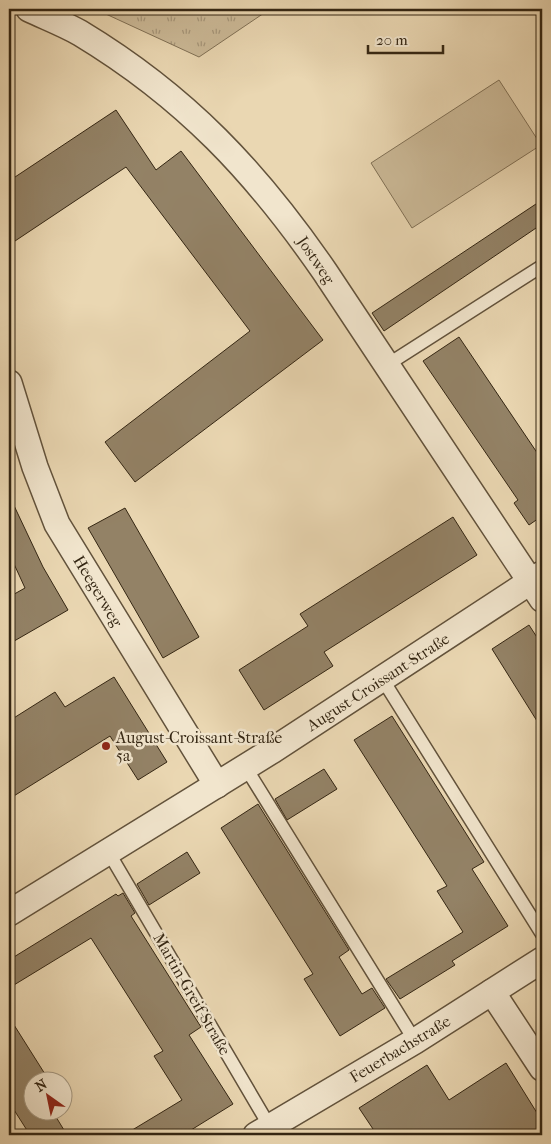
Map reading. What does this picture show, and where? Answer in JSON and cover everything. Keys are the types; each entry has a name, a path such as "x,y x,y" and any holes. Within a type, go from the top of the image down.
{"street":[{"name":"Jostweg","path":"29,9 78,32 170,94 214,135 253,176 298,233 538,585"},
{"name":"Heegerweg","path":"9,383 35,466 57,524 217,786"},
{"name":"August-Croissant-Straße","path":"9,913 109,853 383,680 538,585"},
{"name":"Feuerbachstraße","path":"267,1133 542,960"},
{"path":"492,992 542,1068"}],"lane":[{"path":"387,365 542,266"},
{"path":"383,680 542,934"},
{"path":"246,768 415,1041"},
{"name":"Martin-Greif-Straße","path":"109,853 267,1133"}],"green space":[{"path":"95,9 270,9 199,57"},
{"path":"499,80 541,145 412,228 371,163"}],"building":[{"path":"116,110 156,170 181,151 323,340 135,482 105,442 250,331 126,167 9,245 9,181"},
{"path":"542,200 542,224 384,331 372,313"},
{"path":"459,337 542,460 542,516 529,525 514,503 518,500 423,361"},
{"path":"9,495 43,567 68,610 9,644 9,597 25,588 9,553"},
{"path":"125,508 199,637 163,658 88,528"},
{"path":"453,517 477,555 324,652 333,666 264,710 239,670 308,626 300,614"},
{"path":"529,625 542,645 542,729 492,649"},
{"path":"114,677 167,762 138,780 110,736 9,799 9,721 55,692 65,707"},
{"path":"392,716 484,862 472,869 508,926 452,961 455,965 400,999 386,979 463,932 437,891 447,886 354,740"},
{"path":"324,769 337,789 287,820 275,799"},
{"path":"258,804 349,950 339,957 362,994 372,988 385,1008 340,1036 304,979 313,974 221,828"},
{"path":"187,852 200,873 149,905 137,884"},
{"path":"123,893 135,913 131,916 201,1027 189,1035 233,1104 183,1135 124,1135 182,1100 154,1056 163,1051 91,938 9,988 9,960 116,894 118,896"},
{"path":"9,1017 44,1072 22,1072 22,1122 59,1122 67,1135 30,1135 9,1102"},
{"path":"506,1063 542,1121 542,1135 377,1135 359,1108 427,1065 449,1100"}],"place":[{"name":"August-Croissant-Straße 5a","path":"106,746"}]}
